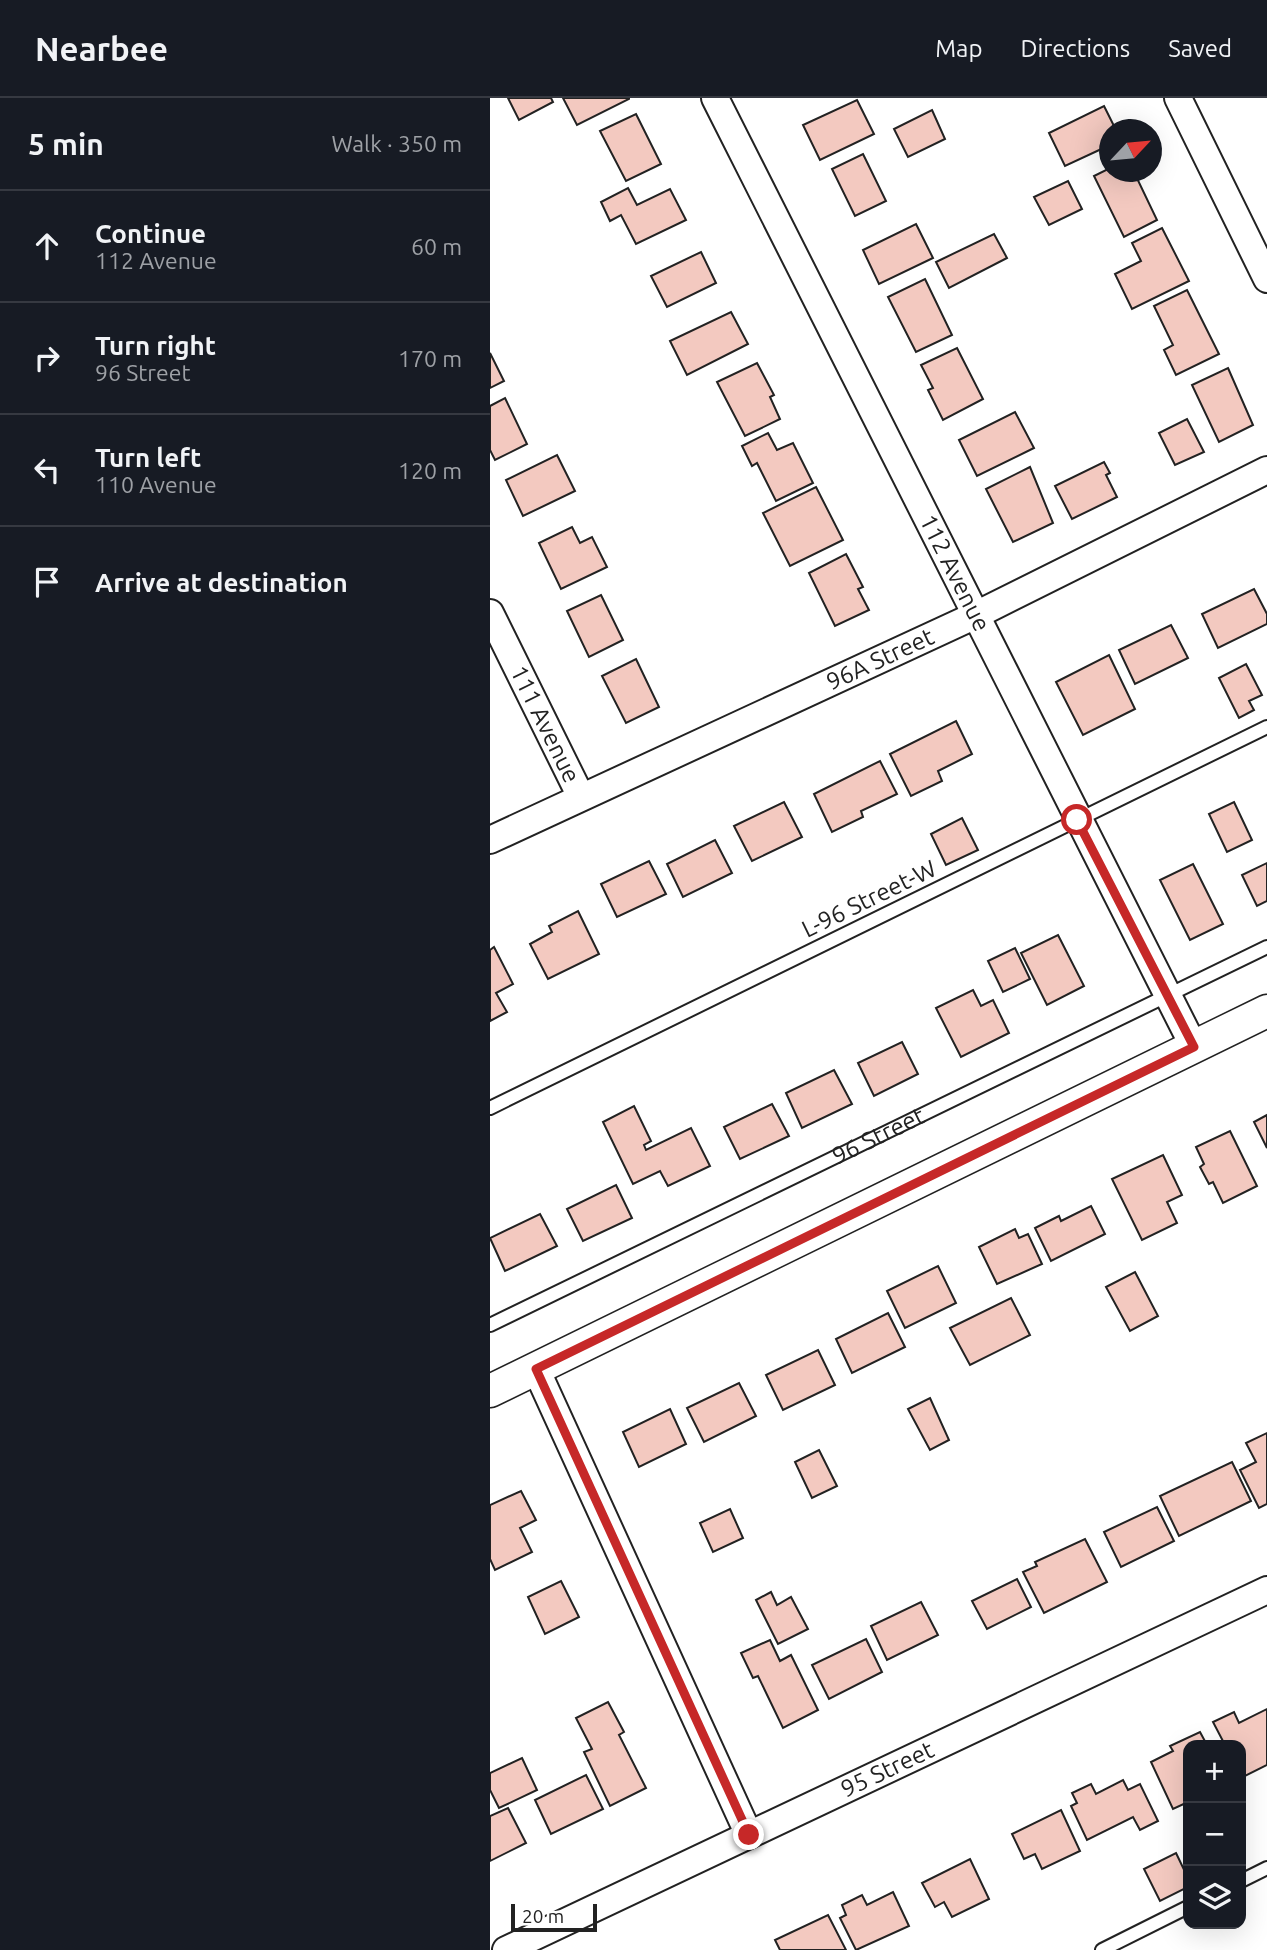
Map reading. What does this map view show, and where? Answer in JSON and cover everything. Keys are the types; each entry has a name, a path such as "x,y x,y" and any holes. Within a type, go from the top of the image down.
{"street":[{"name":"112 Avenue","path":"715,98 974,616 1194,1047"},
{"path":"1178,98 1267,279"},
{"name":"96A Street","path":"490,840 974,616 1267,470"},
{"name":"111 Avenue","path":"490,613 581,797"},
{"path":"490,1391 1267,1011"},
{"path":"536,1369 749,1835"},
{"name":"95 Street","path":"506,1950 1267,1590"}],"lane":[{"name":"L-96 Street-W","path":"490,1108 1267,727"},
{"name":"96 Street","path":"490,1325 1267,947"},
{"path":"1246,1878 1267,1868"},
{"path":"1102,1950 1183,1910"}],"building":[{"path":"508,98 551,98 553,102 519,120"},
{"path":"563,98 629,98 629,99 577,125"},
{"path":"857,100 874,134 820,160 803,125"},
{"path":"1104,106 1110,119 1099,119 1099,150 1065,166 1049,133"},
{"path":"932,110 945,139 908,157 894,129"},
{"path":"636,114 661,164 626,181 600,131"},
{"path":"863,154 886,201 855,216 832,169"},
{"path":"1099,174 1099,182 1139,182 1157,220 1124,237 1094,176"},
{"path":"1068,181 1082,209 1049,225 1034,197"},
{"path":"628,188 637,205 670,189 686,220 636,244 621,215 610,221 601,202"},
{"path":"916,224 933,258 879,284 863,250"},
{"path":"1162,228 1189,281 1132,309 1115,274 1141,261 1132,243"},
{"path":"994,234 1007,258 949,288 936,262"},
{"path":"701,252 716,283 667,307 651,276"},
{"path":"925,279 952,335 916,352 888,297"},
{"path":"1187,290 1219,354 1176,375 1164,350 1173,345 1154,306"},
{"path":"731,312 748,344 687,375 670,341"},
{"path":"957,348 983,399 943,420 928,390 933,388 921,365"},
{"path":"490,353 504,381 490,388"},
{"path":"757,363 774,395 770,397 780,419 745,436 717,382"},
{"path":"1228,368 1253,425 1219,442 1192,385"},
{"path":"505,398 527,444 495,460 490,450 490,406"},
{"path":"1015,412 1034,448 977,476 959,440"},
{"path":"1187,419 1204,452 1175,465 1159,433"},
{"path":"768,433 777,450 793,443 813,483 776,501 757,463 752,466 742,446"},
{"path":"557,455 575,491 523,516 506,480"},
{"path":"1104,462 1110,473 1106,475 1117,497 1072,519 1055,486"},
{"path":"1030,467 1053,523 1013,542 986,489"},
{"path":"816,487 843,540 790,566 763,513"},
{"path":"572,527 580,543 592,537 607,567 561,589 539,543"},
{"path":"846,554 863,587 858,589 869,610 835,626 809,573"},
{"path":"1254,589 1267,614 1267,624 1218,648 1202,614"},
{"path":"601,595 623,640 589,657 567,611"},
{"path":"1171,625 1188,658 1135,684 1119,650"},
{"path":"1109,655 1135,709 1083,735 1056,682"},
{"path":"636,659 659,707 626,723 602,676"},
{"path":"1246,664 1262,695 1249,701 1254,710 1239,718 1219,678"},
{"path":"956,721 972,754 938,771 942,781 911,796 890,754"},
{"path":"880,761 897,794 861,811 863,817 832,832 814,794"},
{"path":"784,802 802,837 752,861 734,826"},
{"path":"1234,802 1252,840 1227,852 1209,814"},
{"path":"962,818 978,850 946,865 931,834"},
{"path":"715,840 732,873 683,897 667,864"},
{"path":"649,861 666,894 617,917 601,884"},
{"path":"1267,863 1267,901 1257,906 1242,875"},
{"path":"1193,864 1223,924 1190,940 1160,880"},
{"path":"578,911 599,954 548,979 530,944 552,932 549,926"},
{"path":"1058,935 1084,986 1047,1005 1021,953"},
{"path":"494,947 513,984 496,993 507,1012 490,1021 490,950"},
{"path":"1015,948 1030,979 1003,992 988,961"},
{"path":"973,990 981,1006 993,1000 1009,1033 961,1057 936,1008"},
{"path":"902,1042 918,1074 874,1096 858,1063"},
{"path":"834,1070 852,1104 802,1128 786,1093"},
{"path":"772,1104 789,1136 740,1159 724,1127"},
{"path":"634,1106 651,1141 644,1145 646,1150 691,1128 710,1166 668,1186 660,1171 633,1184 603,1122"},
{"path":"1267,1115 1267,1148 1254,1122"},
{"path":"1230,1131 1257,1186 1223,1203 1213,1182 1209,1184 1200,1167 1204,1164 1196,1147"},
{"path":"1163,1155 1182,1195 1167,1202 1177,1223 1142,1240 1112,1179"},
{"path":"616,1185 632,1218 583,1241 567,1209"},
{"path":"1091,1206 1105,1234 1051,1261 1035,1228 1059,1216 1061,1221"},
{"path":"540,1214 557,1246 505,1271 490,1238"},
{"path":"1015,1229 1019,1238 1028,1234 1042,1264 997,1284 979,1247"},
{"path":"938,1266 956,1303 905,1328 887,1291"},
{"path":"1135,1272 1158,1316 1130,1331 1106,1287"},
{"path":"1011,1298 1030,1335 970,1365 950,1328"},
{"path":"888,1313 905,1347 852,1373 836,1339"},
{"path":"818,1350 835,1385 783,1410 766,1375"},
{"path":"739,1383 756,1416 704,1442 687,1408"},
{"path":"930,1398 949,1440 930,1450 908,1409"},
{"path":"670,1409 686,1444 639,1467 623,1432"},
{"path":"1267,1433 1267,1504 1259,1508 1240,1470 1256,1462 1246,1443"},
{"path":"819,1450 837,1486 812,1498 795,1462"},
{"path":"1232,1462 1251,1501 1179,1536 1160,1496"},
{"path":"521,1491 536,1520 520,1528 532,1552 495,1570 490,1559 490,1505"},
{"path":"1157,1507 1174,1541 1121,1567 1104,1532"},
{"path":"730,1509 743,1538 713,1552 700,1523"},
{"path":"1085,1539 1107,1582 1044,1613 1023,1572 1037,1566 1035,1562"},
{"path":"1017,1579 1031,1607 987,1629 972,1601"},
{"path":"561,1581 579,1617 545,1634 528,1597"},
{"path":"771,1592 777,1605 791,1597 808,1629 778,1644 756,1600"},
{"path":"921,1602 938,1635 887,1660 871,1626"},
{"path":"866,1639 882,1672 829,1699 812,1665"},
{"path":"770,1640 780,1661 791,1655 818,1710 783,1728 758,1676 753,1678 741,1653"},
{"path":"608,1702 624,1732 619,1735 646,1788 610,1806 584,1752 592,1749 576,1718"},
{"path":"1267,1709 1267,1765 1246,1776 1246,1740 1222,1740 1213,1722 1234,1712 1239,1723"},
{"path":"1200,1732 1204,1740 1183,1740 1183,1804 1173,1809 1151,1762 1173,1751 1170,1746"},
{"path":"522,1758 537,1790 499,1808 490,1790 490,1773"},
{"path":"586,1775 603,1809 551,1834 535,1800"},
{"path":"1123,1780 1128,1790 1140,1784 1158,1821 1140,1830 1133,1817 1087,1840 1071,1806 1077,1803 1072,1793 1091,1784 1096,1794"},
{"path":"508,1808 526,1843 490,1861 490,1816"},
{"path":"1061,1810 1080,1851 1042,1869 1035,1854 1024,1859 1012,1834"},
{"path":"1176,1853 1183,1868 1183,1890 1160,1901 1144,1869"},
{"path":"970,1859 989,1899 952,1917 944,1902 935,1907 922,1883"},
{"path":"893,1892 909,1926 856,1950 840,1918 846,1915 842,1905 862,1895 867,1905"},
{"path":"828,1915 846,1950 780,1950 775,1940"}],"route":[{"path":"749,1835 536,1369 1194,1047 1077,820"}]}
